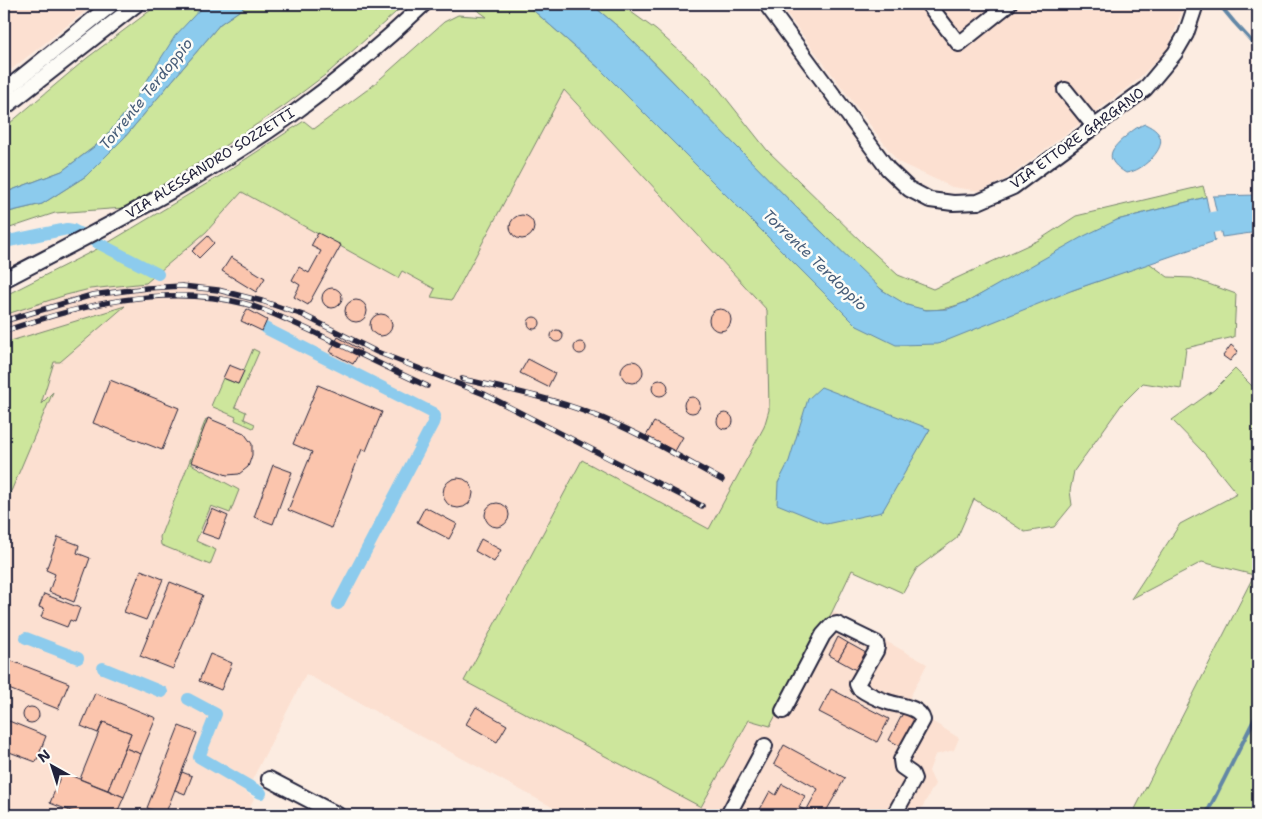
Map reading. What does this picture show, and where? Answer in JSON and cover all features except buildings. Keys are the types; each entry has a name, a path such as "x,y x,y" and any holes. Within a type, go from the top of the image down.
{"street":[{"path":"4,91 112,4"},
{"path":"4,108 137,4"},
{"name":"VIA ALESSANDRO SOZZETTI","path":"4,280 148,204 219,162 290,116 373,50 424,4"},
{"name":"VIA ETTORE GARGANO","path":"766,4 888,169 909,189 930,200 953,203 978,202 1013,186 1145,89 1175,53 1186,34 1196,4"},
{"path":"928,4 959,44 1009,4"},
{"path":"1065,90 1094,126"},
{"path":"783,711 823,635 832,625 837,624 873,641 878,648 858,684 859,688 886,702 901,704 919,713 923,720 901,760 902,766 912,774 914,779 894,815"},
{"path":"728,815 765,746"},
{"path":"269,779 338,815"}],"shaded area":[{"path":"4,4 95,4 4,75"},
{"path":"779,4 1185,4 1168,49 1135,82 1006,179 980,191 952,187 898,162"},
{"path":"458,15 508,30 767,310 992,432 903,593 853,570 832,611 927,664 906,705 959,738 954,750 935,755 929,771 935,784 918,815 567,815 306,674 246,792 254,798 247,815 4,815 4,306 290,145 371,87 444,22"}],"green space":[{"path":"159,4 205,4 131,106 102,141 62,171 4,193 4,126 87,58"},
{"path":"249,4 405,4 329,72 284,106 205,159 124,208 55,213 4,230 4,213 42,204 86,176 124,138 220,24"},
{"path":"469,4 526,4 599,68 857,326 1073,290 1149,263 1168,277 1192,278 1236,294 1234,337 1186,348 1181,389 1143,383 1122,404 1074,471 1070,491 1072,505 1054,527 1025,532 974,499 957,538 917,568 903,593 852,570 832,612 770,726 749,720 701,807 464,681 582,460 709,529 764,427 769,410 767,310 564,90 452,300 431,297 435,289 402,271 398,278 242,192 206,232 146,283 90,289 4,315 4,296 101,247 223,174 304,121 314,129 371,87 444,22 458,15 487,17","holes":["930,429 881,512 778,483 790,461"]},
{"path":"591,4 620,4 656,30 710,78 767,150 865,245 898,275 933,289 1039,240 1076,216 1203,186 1206,197 1117,220 969,301 931,310 915,308 885,292 864,274 621,29"},
{"path":"125,306 60,362 54,362 41,404 53,392 4,508 4,343"},
{"path":"253,349 259,352 235,407 246,412 244,419 255,424 253,428 235,420 236,417 211,406 223,378 238,384"},
{"path":"1235,369 1258,392 1258,815 1132,815 1254,575 1202,562 1131,599 1180,524 1237,494 1204,453 1172,420 1214,390"},
{"path":"206,419 208,420 191,464 239,490 230,513 211,506 196,541 216,550 210,565 161,545 160,537"}],"water":[{"path":"205,4 249,4 220,24 124,138 86,176 42,204 4,213 4,193 62,171 102,141 131,106 175,36"},
{"path":"526,4 591,4 621,29 800,211 882,290 907,305 926,310 948,309 969,301 1082,237 1117,220 1206,197 1215,241 1073,290 938,344 896,345 857,326 599,68"},
{"path":"1145,124 1159,135 1160,144 1155,155 1142,167 1126,173 1112,160 1112,151 1129,133"},
{"path":"1258,195 1258,232 1222,237 1213,196"},
{"path":"821,387 930,429 882,512 826,524 777,504 778,483 789,461 808,399"}],"waterway":[{"path":"1219,4 1258,48"},
{"name":"Torrente Terdoppio","path":"1182,228 1258,214"},
{"path":"4,242 67,229 73,230 158,274"},
{"path":"265,328 433,413 435,416 338,604"},
{"path":"26,638 78,658"},
{"path":"103,668 162,692"},
{"path":"188,699 216,714 199,757 261,793"},
{"path":"1206,815 1258,712"}],"railway":[{"path":"4,321 92,295 147,288 182,286 218,290 262,301 303,315 377,352 484,394 702,506"},
{"path":"4,331 93,305 123,300 154,296 215,298 246,304 276,315 427,386"},
{"path":"462,379 512,390 592,414 642,436 722,480"}]}
